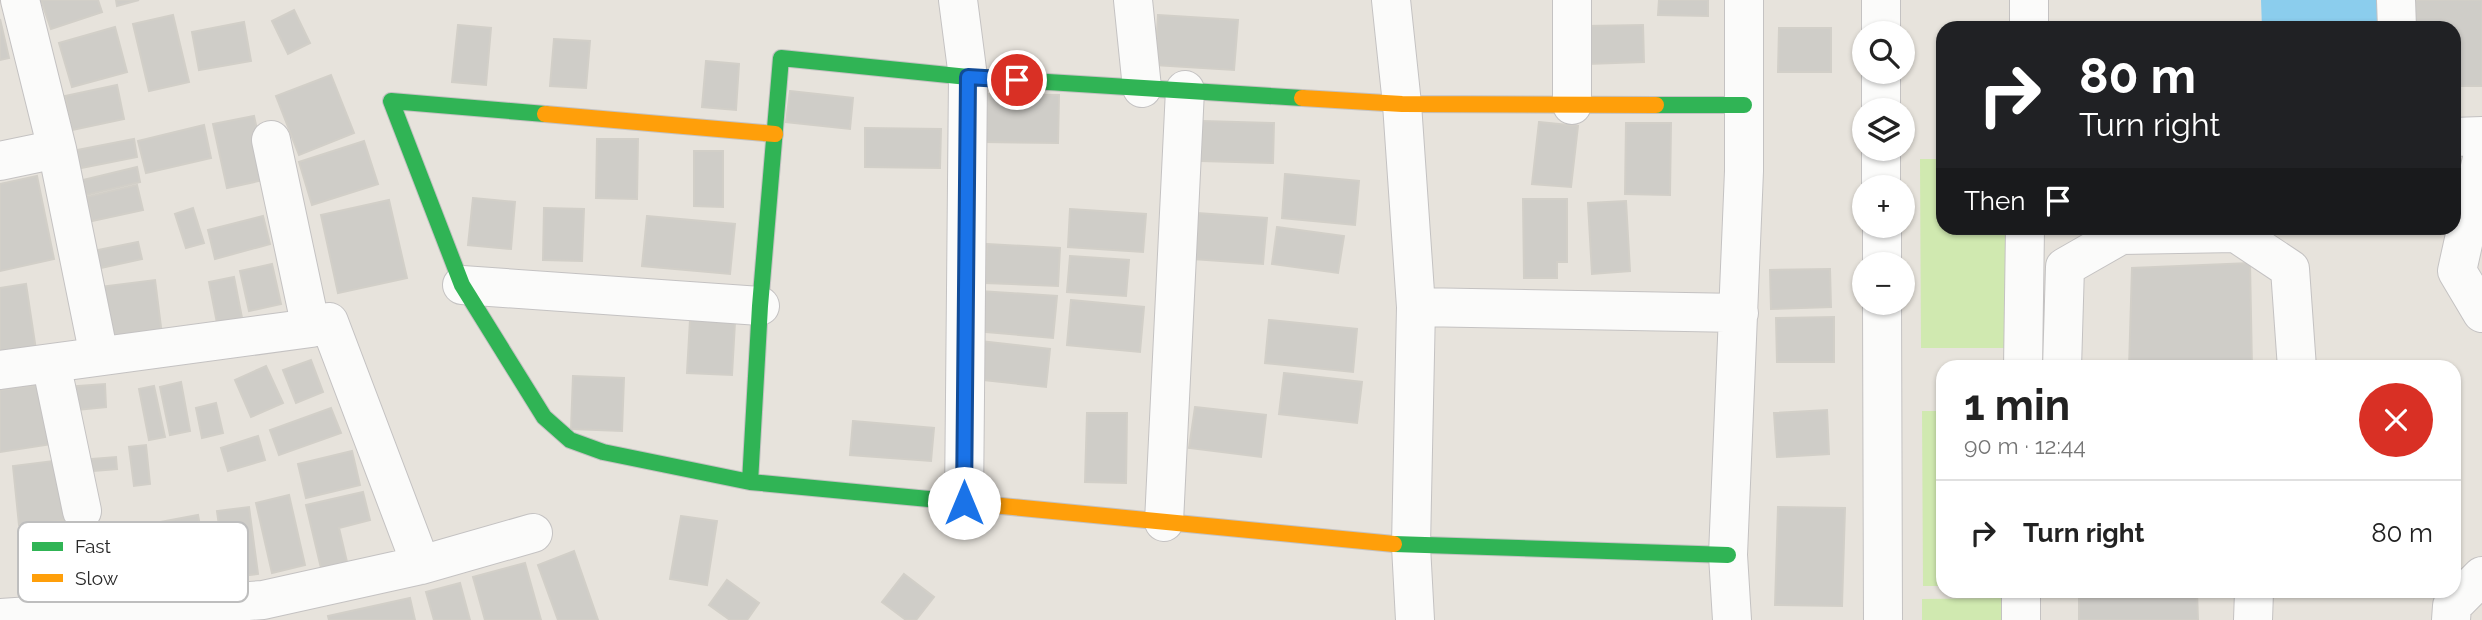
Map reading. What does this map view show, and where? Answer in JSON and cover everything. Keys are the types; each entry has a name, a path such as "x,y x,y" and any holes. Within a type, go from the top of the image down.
{"street":[{"path":"20,0 57,149 99,356"},
{"path":"958,0 968,77 964,503"},
{"path":"1133,0 1142,88"},
{"path":"1391,0 1402,104 1416,307 1411,547 1415,620"},
{"path":"1572,0 1572,105"},
{"path":"1732,620 1728,555 1744,171 1744,0"},
{"path":"1881,0 1881,21"},
{"path":"2029,0 2029,21"},
{"path":"2396,0 2397,21"},
{"path":"750,482 760,306 781,58 968,77 1402,104 1744,105"},
{"path":"1164,522 1185,90"},
{"path":"775,134 391,101 462,285 544,417 570,440 603,452 750,482 1411,547 1728,555"},
{"path":"2461,137 2482,136"},
{"path":"271,140 311,328"},
{"path":"0,160 57,149"},
{"path":"2482,158 2457,271 2482,313"},
{"path":"2023,360 2025,235"},
{"path":"2062,360 2065,267 2121,235"},
{"path":"2239,235 2290,269 2296,360"},
{"path":"462,285 760,306"},
{"path":"1416,307 1738,313"},
{"path":"1882,315 1883,620"},
{"path":"0,370 311,328 329,321 421,565"},
{"path":"51,363 82,511"},
{"path":"248,601 421,565 533,533"},
{"path":"2461,597 2482,576"},
{"path":"2021,598 2021,620"},
{"path":"2253,620 2254,598"},
{"path":"2451,620 2452,606 2460,598"},
{"path":"0,618 234,602"}],"green space":[{"path":"1920,159 1936,159 1936,235 2017,235 2018,348 1921,348"},
{"path":"1922,411 1936,411 1936,586 1923,586"},
{"path":"2009,598 2009,620 1922,620 1922,599"}],"water":[{"path":"2261,0 2380,0 2381,21 2262,21"}],"building":[{"path":"41,0 98,0 102,12 51,29"},
{"path":"116,0 139,0 117,6"},
{"path":"1659,0 1708,0 1708,16 1658,15"},
{"path":"2410,0 2482,0 2482,86 2461,86 2461,21 2410,21"},
{"path":"294,10 310,43 288,54 272,21"},
{"path":"173,15 189,82 149,91 133,24"},
{"path":"1158,15 1238,20 1234,70 1155,65"},
{"path":"0,19 9,58 0,60"},
{"path":"244,22 251,61 199,70 192,32"},
{"path":"458,25 491,28 486,85 452,82"},
{"path":"1643,25 1644,62 1587,64 1586,26"},
{"path":"115,27 127,72 72,87 59,43"},
{"path":"1779,28 1831,28 1831,72 1778,72"},
{"path":"554,39 590,41 586,88 550,86"},
{"path":"706,61 739,64 736,110 702,107"},
{"path":"331,75 354,133 299,155 276,96"},
{"path":"117,85 124,119 72,130 65,96"},
{"path":"790,91 853,98 850,129 786,122"},
{"path":"985,94 1059,95 1058,143 984,142"},
{"path":"254,116 268,179 227,188 213,124"},
{"path":"1202,121 1274,123 1273,163 1201,161"},
{"path":"1539,122 1578,126 1571,187 1532,184"},
{"path":"1626,123 1671,123 1670,195 1625,194"},
{"path":"204,125 211,158 146,173 138,141"},
{"path":"865,128 941,129 940,168 865,167"},
{"path":"134,139 137,157 81,168 77,150"},
{"path":"597,139 638,139 637,199 596,198"},
{"path":"364,141 378,184 312,205 299,162"},
{"path":"694,151 723,151 723,207 694,206"},
{"path":"137,167 140,182 86,195 83,180"},
{"path":"1285,174 1359,181 1355,225 1282,218"},
{"path":"37,176 54,259 0,271 0,184"},
{"path":"137,185 143,210 92,221 87,197"},
{"path":"473,198 515,202 511,249 468,245"},
{"path":"1523,199 1567,199 1567,262 1557,262 1557,278 1524,278"},
{"path":"389,200 407,278 338,293 321,215"},
{"path":"1626,201 1630,271 1592,274 1588,203"},
{"path":"193,208 204,243 186,248 175,214"},
{"path":"544,208 584,209 582,261 543,260"},
{"path":"1070,209 1146,214 1143,252 1068,247"},
{"path":"1197,213 1267,218 1263,264 1193,259"},
{"path":"263,216 270,244 215,259 208,230"},
{"path":"647,216 735,224 730,274 642,266"},
{"path":"1277,227 1344,236 1338,273 1272,264"},
{"path":"138,242 142,259 87,271 83,253"},
{"path":"987,244 1060,248 1058,286 985,283"},
{"path":"1070,256 1129,260 1126,296 1067,292"},
{"path":"2250,263 2252,360 2129,360 2132,268"},
{"path":"272,264 281,304 249,311 240,271"},
{"path":"1830,269 1831,307 1771,309 1770,270"},
{"path":"234,277 243,323 218,328 209,282"},
{"path":"155,280 162,335 106,342 99,287"},
{"path":"26,284 36,350 0,356 0,288"},
{"path":"979,291 1057,296 1053,338 975,331"},
{"path":"1071,300 1144,307 1140,352 1067,345"},
{"path":"1834,317 1834,362 1777,362 1776,318"},
{"path":"690,320 735,322 732,375 687,373"},
{"path":"1269,320 1357,329 1353,372 1265,363"},
{"path":"980,341 1050,349 1046,387 975,379"},
{"path":"311,360 323,392 296,403 283,370"},
{"path":"266,366 283,403 251,417 235,380"},
{"path":"1284,373 1362,382 1357,423 1279,414"},
{"path":"573,376 624,378 622,431 571,429"},
{"path":"181,382 190,431 170,435 160,387"},
{"path":"45,384 52,444 0,452 0,390"},
{"path":"105,384 106,407 67,411 65,387"},
{"path":"154,386 165,437 149,440 139,389"},
{"path":"216,403 223,433 202,438 196,408"},
{"path":"1195,407 1266,415 1261,457 1189,448"},
{"path":"331,408 341,433 279,455 270,430"},
{"path":"1827,410 1829,454 1777,457 1774,413"},
{"path":"1087,413 1127,413 1126,483 1085,482"},
{"path":"853,421 934,428 931,461 850,455"},
{"path":"258,436 265,460 228,471 221,448"},
{"path":"146,445 150,484 134,486 129,447"},
{"path":"352,451 360,485 306,498 298,464"},
{"path":"116,457 117,469 81,472 80,460"},
{"path":"61,460 67,520 19,522 13,466"},
{"path":"363,492 370,520 339,528 347,562 321,568 306,505"},
{"path":"289,495 305,565 272,573 256,503"},
{"path":"249,507 258,574 248,575 248,522 218,522 217,511"},
{"path":"1778,507 1845,508 1842,606 1775,605"},
{"path":"198,515 199,522 160,522"},
{"path":"681,516 717,521 707,585 670,579"},
{"path":"574,551 598,620 558,620 538,565"},
{"path":"525,563 541,620 485,620 473,577"},
{"path":"904,574 934,597 916,620 906,620 882,602"},
{"path":"727,580 759,603 747,620 730,620 709,605"},
{"path":"460,583 470,620 434,620 426,592"},
{"path":"410,598 415,620 329,620 328,616"},
{"path":"2079,598 2197,598 2198,620 2079,620"}],"traffic: fast":[{"path":"750,482 760,306 781,58 968,77 1302,98"},
{"path":"545,114 391,101 462,285 544,417 570,440 603,452 750,482 981,504"},
{"path":"1656,105 1744,105"},
{"path":"1394,544 1728,555"}],"traffic: slow":[{"path":"1302,98 1402,104 1656,105"},
{"path":"545,114 775,134"},
{"path":"981,504 1394,544"}],"route":[{"path":"964,503 968,77 1017,80"}]}
